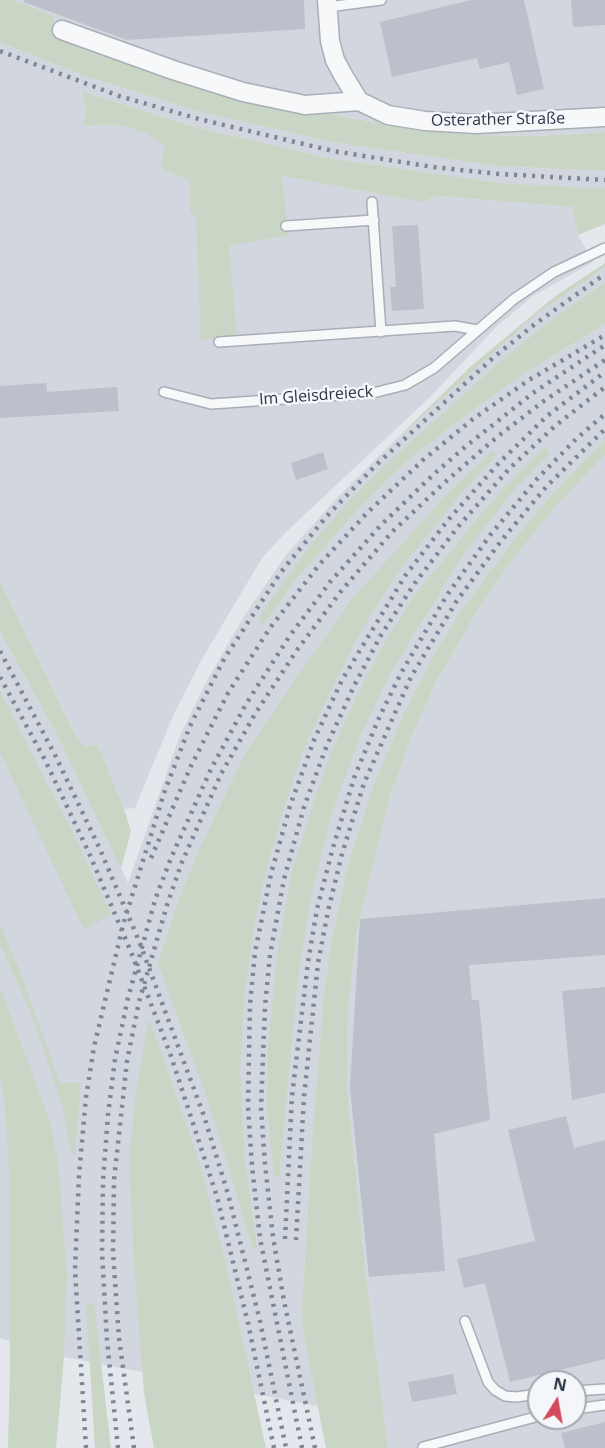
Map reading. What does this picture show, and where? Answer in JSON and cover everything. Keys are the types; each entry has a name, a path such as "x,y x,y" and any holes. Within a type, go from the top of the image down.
{"street":[{"path":"62,30 173,70 263,96 305,105 359,101 335,60 330,41 328,4"},
{"name":"Osterather Straße","path":"359,101 388,115 437,122 476,124 605,117"}],"lane":[{"path":"328,4 381,0"},
{"path":"372,202 381,332"},
{"path":"286,226 374,220"},
{"name":"Im Gleisdreieck","path":"164,392 212,404 373,393 405,385 434,368 514,299 554,272 605,248"},
{"path":"219,342 455,326 477,330"},
{"path":"465,1321 488,1382 505,1396 527,1396"},
{"path":"587,1390 605,1389"},
{"path":"587,1407 605,1405"},
{"path":"423,1447 527,1419"}],"shaded area":[{"path":"14,0 605,0 605,132 537,136 474,135 411,129 302,108 160,71 53,31 53,16"},
{"path":"0,42 85,76 197,111 331,142 497,166 605,171 605,189 595,189 500,183 333,159 195,127 81,91 86,109 83,126 119,125 147,134 165,145 282,176 421,202 438,196 572,207 578,235 593,262 533,296 497,326 429,398 285,533 262,558 202,659 173,716 135,808 124,809 98,745 85,746 75,735 0,581"},
{"path":"605,267 605,282 590,292 304,553 283,584 262,625 294,582 338,532 410,459 525,373 605,324 605,440 555,491 518,534 463,608 390,747 372,789 348,864 332,938 324,992 301,1322 318,1406 64,1357 0,1338 0,632 56,733 128,883 179,738 204,686 243,618 286,555 336,499 384,451 461,380 533,317"},
{"path":"605,455 605,1448 388,1448 366,1276 347,1087 348,1009 357,930 390,796 413,734 436,682 475,615 511,562 556,506"}],"green space":[{"path":"0,0 14,0 54,16 53,31 160,71 240,97 411,129 474,135 537,136 605,132 605,171 497,166 331,142 197,111 85,76 0,42"},
{"path":"81,91 195,127 333,159 500,183 605,189 605,224 578,235 572,207 438,196 421,202 282,176 288,235 229,246 237,336 201,340 196,218 190,210 190,181 161,168 165,145 147,134 119,125 83,126 86,109"},
{"path":"605,263 605,267 533,317 390,445 470,367 554,297"},
{"path":"605,282 605,324 525,373 410,459 338,532 294,582 262,626 259,617 304,553 346,504 381,469 500,362 549,322"},
{"path":"605,440 605,455 556,506 511,562 475,615 436,682 413,734 390,796 357,930 348,1009 347,1087 366,1276 388,1448 326,1448 301,1322 324,992 332,938 348,864 372,789 406,709 435,653 463,608 518,534 555,491"},
{"path":"544,447 551,453 513,491 463,555 392,670 360,736 331,816 311,896 298,978 279,1176 274,1176 267,1107 268,1047 277,956 292,871 331,753 358,693 384,644 414,596 487,507"},
{"path":"493,451 497,455 460,495 398,572 359,634 302,754 281,818 267,866 254,926 244,998 240,1072 244,1154 257,1248 253,1248 207,1097 158,964 176,908 200,848 243,758 352,599 449,492"},
{"path":"0,581 75,735 85,746 98,745 131,831 121,869 56,733 0,632"},
{"path":"0,691 111,914 84,930 0,752"},
{"path":"0,924 21,974 60,1083 81,1083 75,1154 71,1153 63,1108 45,1053 26,1002 0,944"},
{"path":"0,987 50,1121 58,1163 67,1276 64,1357 56,1448 8,1448 9,1170 5,1107 0,1076"},
{"path":"149,1018 197,1155 225,1260 266,1448 154,1448 144,1393 129,1160 137,1084"},
{"path":"86,1304 94,1304 111,1448 95,1448"}],"building":[{"path":"24,0 304,0 305,29 127,40 24,2"},
{"path":"471,0 524,0 544,89 517,95 509,62 480,69 477,58 392,77 380,22"},
{"path":"571,0 605,0 605,25 573,27"},
{"path":"418,225 424,309 392,311 390,287 396,287 392,226"},
{"path":"46,383 47,392 117,387 119,411 0,418 0,386"},
{"path":"323,452 328,469 296,480 291,463"},
{"path":"605,898 605,955 469,965 472,1000 479,1000 490,1120 434,1134 445,1271 369,1277 350,1087 360,919"},
{"path":"605,987 605,1093 572,1100 562,991"},
{"path":"566,1116 574,1148 605,1140 605,1359 560,1370 527,1370 527,1378 510,1382 485,1283 464,1288 457,1259 535,1241 508,1130"},
{"path":"453,1374 457,1394 412,1402 408,1382"},
{"path":"605,1422 605,1448 565,1448 561,1433 587,1430 587,1426"}],"railway":[{"path":"0,51 119,96 199,119 333,151 433,167 499,174 605,180"},
{"path":"86,1448 75,1270 79,1175 86,1097 94,1047 123,925 164,793 190,726 224,659 281,572 326,517 376,465 494,357 535,324 605,274"},
{"path":"151,858 191,766 228,693 270,628 319,565 367,513 423,460 473,419 529,380 605,335"},
{"path":"118,1448 107,1340 102,1252 103,1181 108,1115 115,1059 128,998 155,900 171,858 211,769 246,704 289,637 330,582 381,525 465,447 533,393 605,345"},
{"path":"134,1448 119,1338 113,1252 114,1180 127,1061 139,1002 182,862 221,774 255,714 297,650 342,590 392,532 444,483 497,437 544,401 605,360"},
{"path":"302,1448 260,1238 248,1107 250,1005 255,952 271,874 290,806 314,740 342,680 405,576 448,520 498,464 547,416 605,372"},
{"path":"315,1448 273,1237 261,1108 265,1006 270,955 284,879 304,807 327,745 381,635 415,583 457,528 509,469 555,426 605,387"},
{"path":"285,1239 292,1096 308,962 317,909 354,778 401,673 447,595 491,534 537,479 576,439 605,414"},
{"path":"296,1240 304,1097 318,963 342,854 364,783 411,677 456,602 501,541 546,487 605,429"},
{"path":"0,651 55,755 99,847 139,941 204,1116 228,1194 260,1321 286,1448"},
{"path":"0,677 45,760 89,853 131,952 171,1056 217,1197 248,1323 274,1448"}]}
